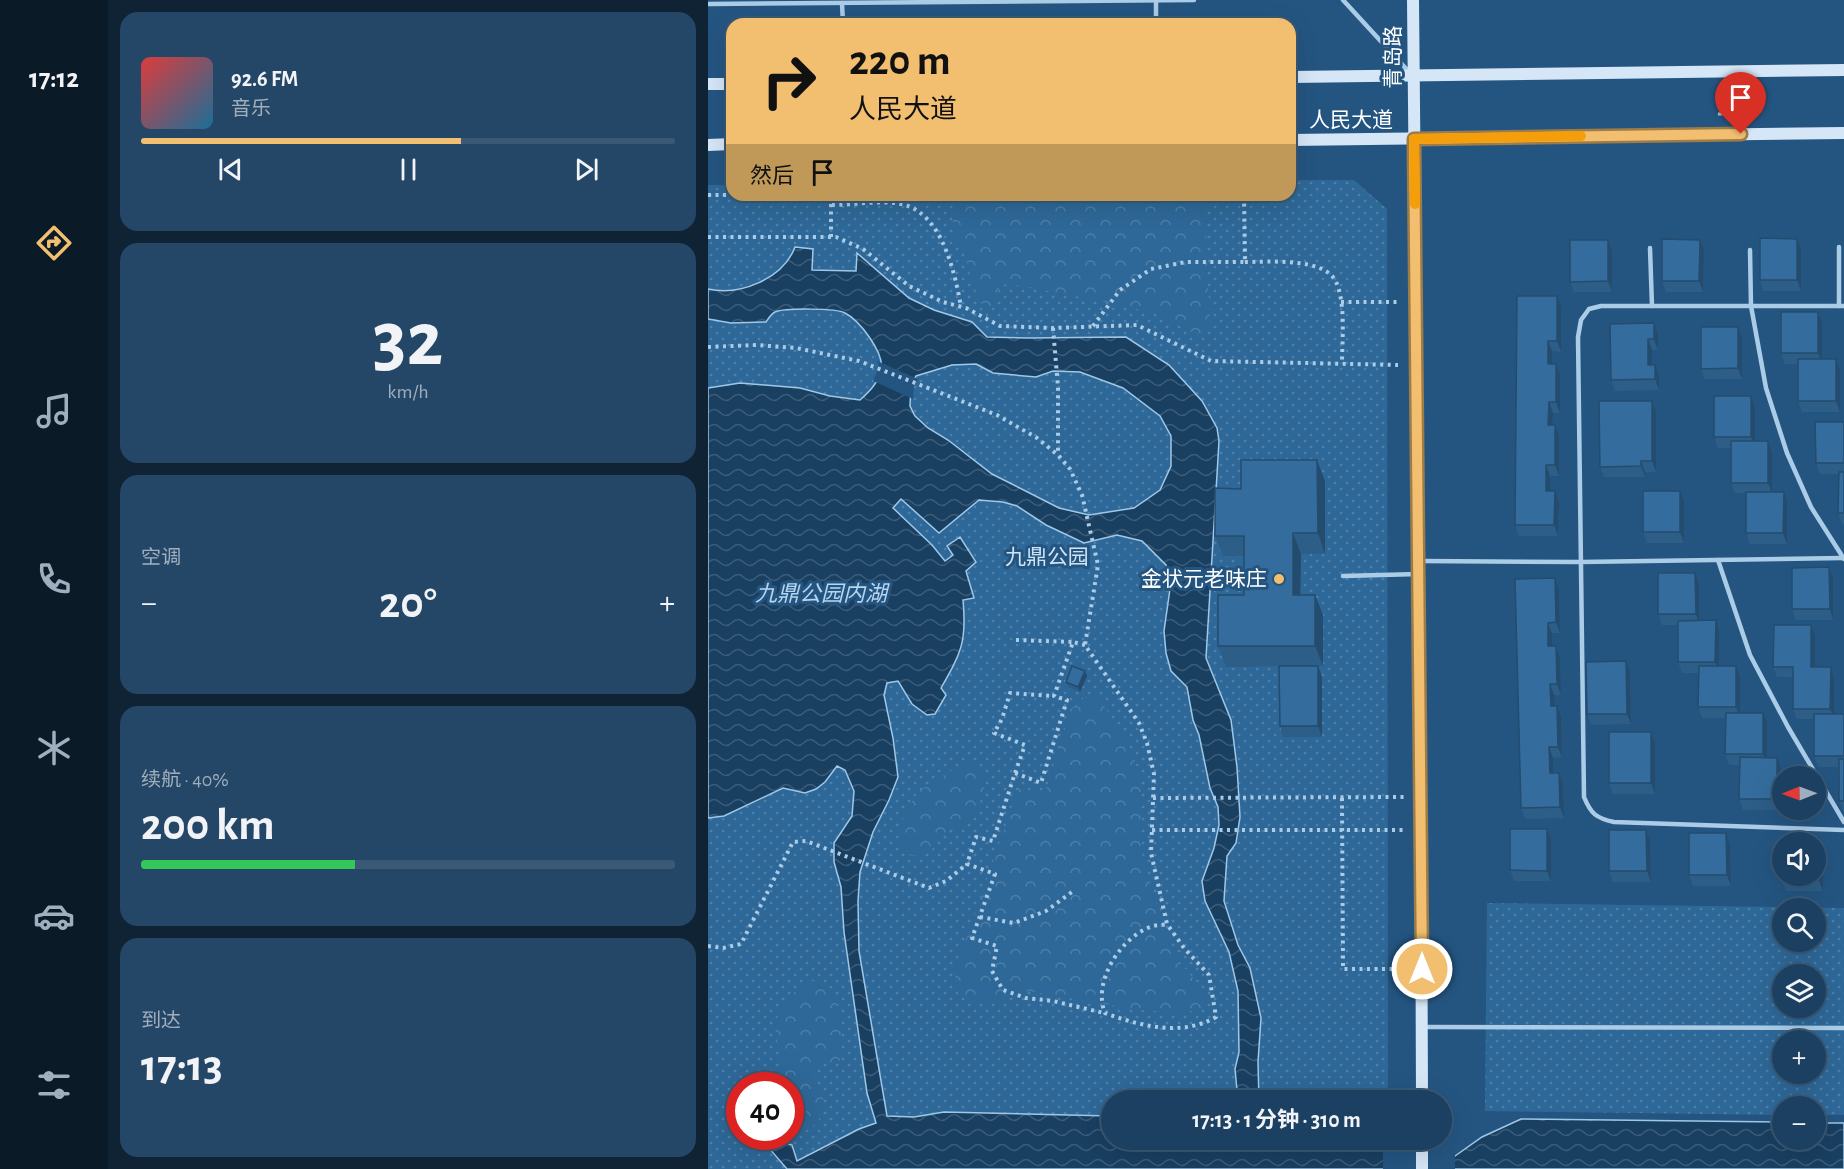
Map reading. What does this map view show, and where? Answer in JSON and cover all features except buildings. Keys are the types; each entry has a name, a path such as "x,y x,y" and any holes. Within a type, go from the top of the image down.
{"street":[{"name":"青岛路","path":"1413,0 1422,1090"},
{"name":"人民大道","path":"1296,77 1844,70"},
{"path":"708,84 726,84"},
{"name":"人民大道","path":"1296,140 1844,133"},
{"path":"708,145 726,144"},
{"path":"1422,1150 1422,1169"}],"lane":[{"path":"1156,0 1156,18"},
{"path":"708,4 1194,0"},
{"path":"1343,0 1412,75"},
{"path":"842,2 843,18"},
{"path":"1839,247 1841,306 1601,306 1589,309 1581,320 1578,337 1584,797 1588,809 1599,819 1614,822 1844,830"},
{"path":"1650,248 1652,306"},
{"path":"1750,250 1751,306 1766,388 1787,453 1811,507 1844,558"},
{"path":"1419,561 1581,562 1844,558"},
{"path":"1718,560 1750,655 1788,727 1844,822"},
{"path":"1343,576 1419,574"},
{"path":"1422,1027 1844,1028"}],"path":[{"path":"1719,71 1720,134"},
{"path":"708,195 726,195"},
{"path":"831,237 832,201"},
{"path":"1244,201 1245,262"},
{"path":"832,205 901,204 918,211 938,234 949,254 955,272 961,307"},
{"path":"708,237 836,237 863,249 909,286 1000,326 1053,328 1137,325 1211,361 1417,365"},
{"path":"1093,326 1120,290 1151,270 1186,262 1297,263 1329,273 1336,280 1341,302 1342,364"},
{"path":"1341,302 1416,302"},
{"path":"1053,328 1058,387 1058,455"},
{"path":"708,347 756,345 796,348 859,361 997,415 1037,438 1058,455 1070,469 1083,495 1098,565 1085,645"},
{"path":"967,864 995,874 972,938 997,946 992,971 1003,990 1026,998 1053,1001 1105,1013 1139,1025 1167,1028 1203,1024 1216,1017 1209,975 1184,948 1167,924 1151,853 1154,774 1147,743 1138,723 1085,645 1073,642 1017,640"},
{"path":"1054,696 1073,642"},
{"path":"708,946 723,948 741,944 793,842 806,841 929,888 946,881 967,864 976,837 993,841 1015,773 1025,745 994,734 1002,719 1010,693 1054,696 1067,700 1041,783 1015,773"},
{"path":"1153,798 1420,797"},
{"path":"1342,798 1343,969 1422,969"},
{"path":"1152,830 1421,830"},
{"path":"980,917 1014,924 1046,911 1072,892"},
{"path":"1105,1013 1101,1002 1102,989 1113,959 1141,932 1154,926 1167,924"}],"green space":[{"name":"九鼎公园","path":"1296,180 1354,180 1387,209 1388,1090 1101,1090 1101,1150 1388,1150 1388,1169 708,1169 708,185 726,185 726,201 1296,201"},
{"path":"960,201 1205,201 1210,331 1196,334 1154,313 1009,284 1000,285 995,305 985,308 977,298 964,253 955,238 952,217"},
{"path":"1092,696 1104,706 1130,747 1142,789 1142,853 1155,900 1177,959 1200,986 1206,998 1205,1008 1182,1013 1140,1010 1028,991 992,1003 981,1003 967,1000 958,993 954,967 961,954 1019,786 1044,796 1071,709 1085,697"},
{"path":"969,763 976,765 986,780 976,811 968,821 945,833 926,854 907,855 901,845 899,826 913,799 919,791 960,765"},
{"path":"1487,903 1772,907 1772,952 1826,952 1826,908 1844,908 1844,1115 1826,1115 1826,1096 1772,1096 1772,1115 1485,1111"},
{"path":"812,981 822,985 830,992 836,1002 841,1026 841,1060 820,1064 816,1068 815,1081 821,1089 823,1111 816,1123 804,1131 804,1072 779,1072 781,1060 776,1033 777,1017 792,995"}],"water":[{"name":"九鼎公园内湖","path":"795,247 813,249 812,270 856,271 857,253 909,298 934,310 972,322 987,337 1126,337 1169,365 1202,401 1217,428 1219,441 1206,658 1231,720 1237,767 1240,817 1236,843 1227,856 1224,901 1238,945 1250,968 1261,1018 1259,1090 1237,1090 1235,1069 1239,1052 1238,991 1229,952 1205,901 1202,881 1214,848 1219,825 1218,807 1210,788 1187,687 1171,671 1166,653 1164,631 1171,582 1166,565 1142,541 1117,535 1084,543 1046,525 1017,506 1003,502 979,500 939,533 901,499 893,508 932,545 945,561 953,555 947,546 960,537 976,562 966,571 974,598 963,600 964,627 961,647 941,688 946,695 935,714 927,715 912,704 898,681 887,683 884,695 898,777 873,832 860,872 858,901 859,951 887,1116 914,1117 944,1112 1101,1116 1101,1150 1428,1150 1455,1156 1482,1137 1521,1119 1772,1122 1772,1150 1826,1150 1826,1123 1844,1123 1844,1169 787,1169 771,1150 794,1150 797,1161 859,1129 876,1123 867,1093 844,932 841,887 834,862 834,843 852,816 854,791 845,770 837,766 825,782 816,789 805,793 783,788 724,816 708,818 708,388 740,383 800,388 830,396 860,400 878,379 881,363 875,346 864,330 851,317 840,311 810,309 781,311 774,313 766,322 731,323 708,319 708,289 720,291 746,287 759,283 781,268","holes":["976,364 993,373 1036,377 1053,371 1080,372 1123,388 1160,416 1171,436 1171,466 1160,490 1134,508 1089,515 1059,508 992,474 948,440 928,428 915,416 910,406 911,385 916,376 952,365"]}],"pier":[{"path":"877,361 918,379 914,386 913,399 873,381 879,367"},
{"path":"1383,1150 1455,1152 1455,1169 1383,1169"}],"slow traffic":[{"path":"1415,204 1414,139 1581,136"}],"place":[{"name":"金状元老味庄","path":"1279,579"}],"route":[{"path":"1422,969 1414,139 1741,134"}]}
